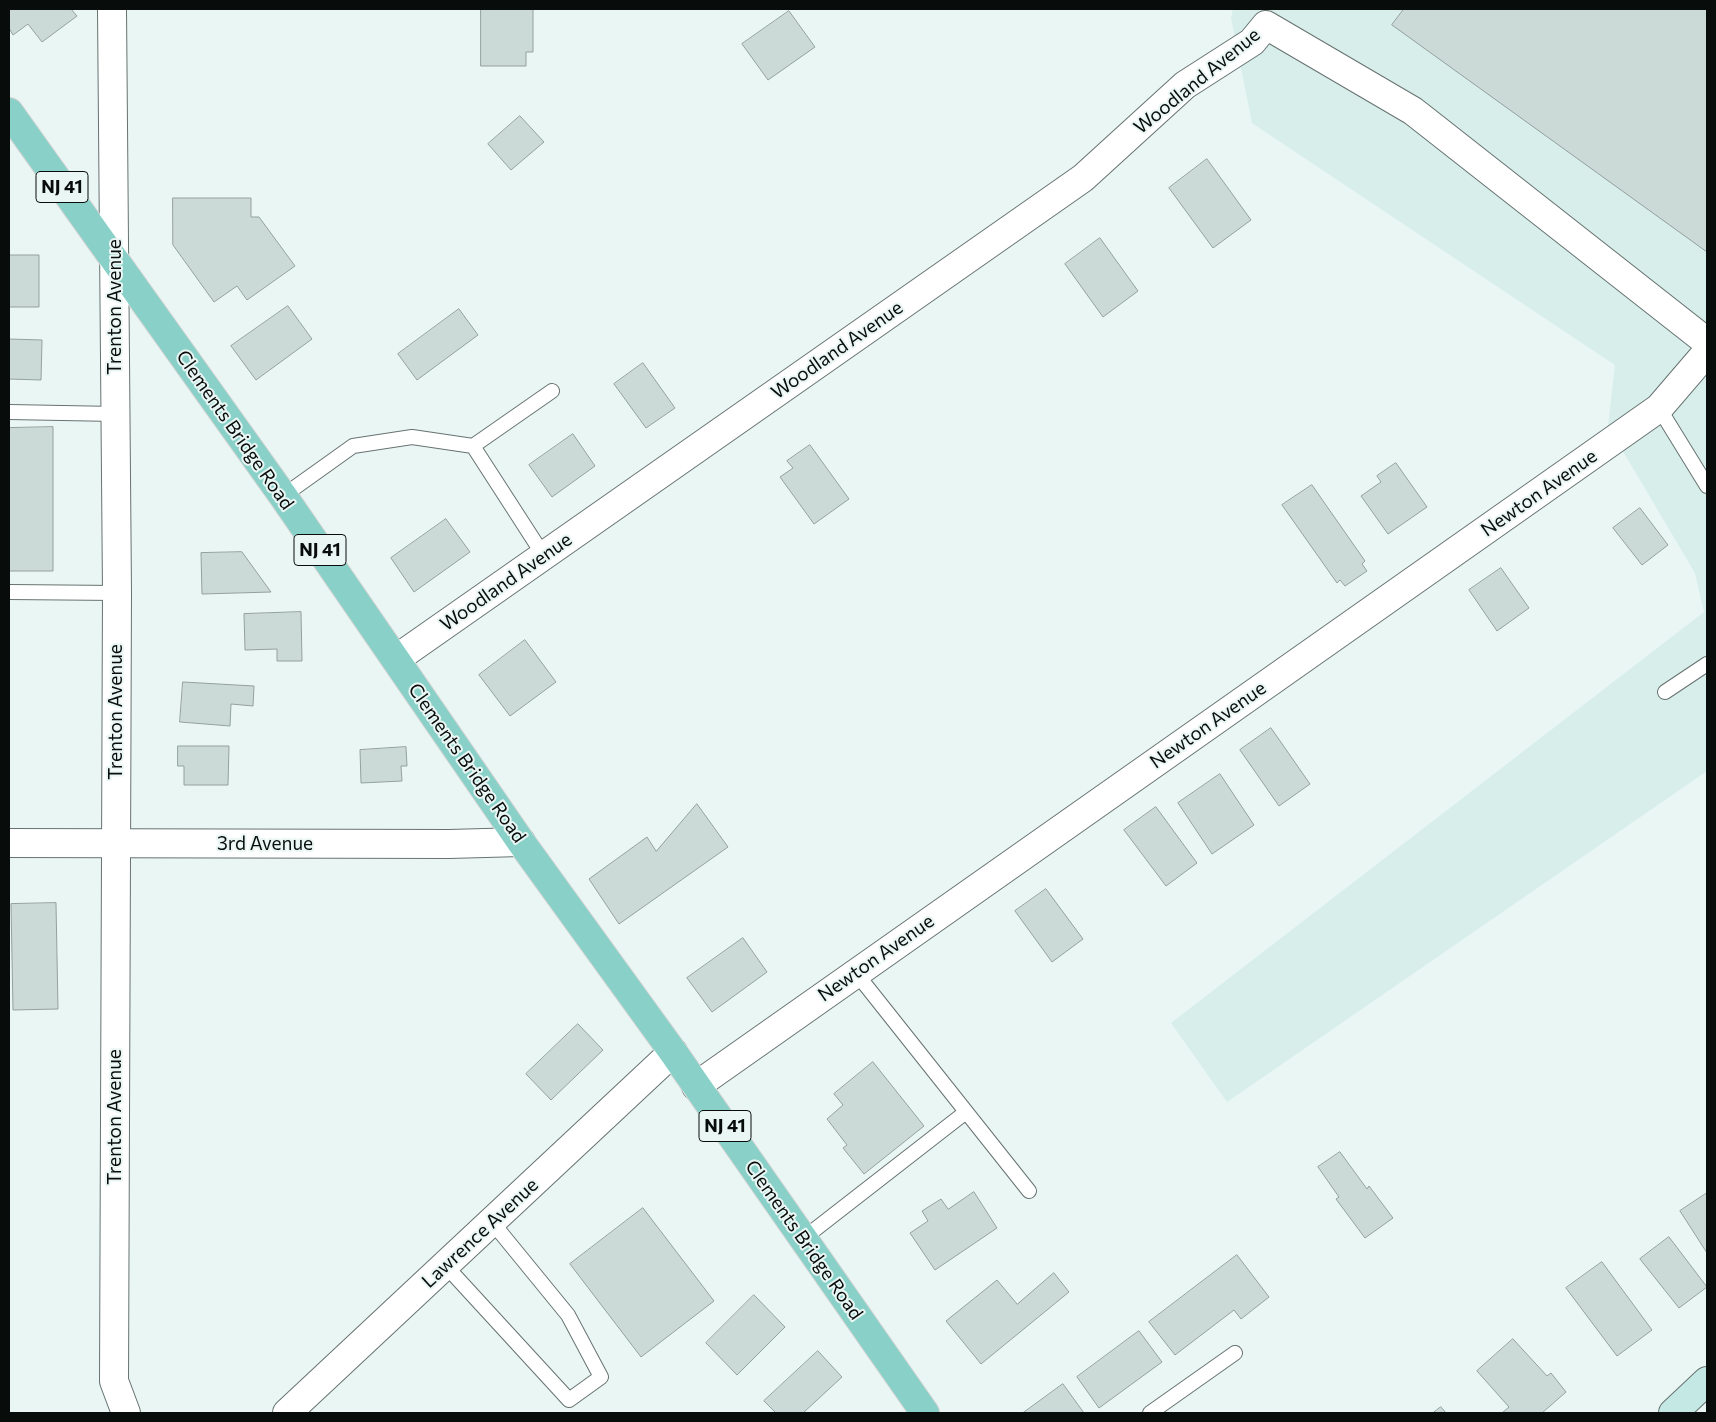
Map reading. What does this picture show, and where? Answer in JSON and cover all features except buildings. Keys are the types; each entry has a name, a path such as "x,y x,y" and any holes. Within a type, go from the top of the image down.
{"main road":[{"name":"Clements Bridge Road","path":"9,112 283,496 521,842 673,1052 925,1413"},
{"path":"1673,1413 1707,1381"}],"street":[{"name":"Trenton Avenue","path":"112,9 117,593 114,1381 126,1413"},
{"path":"1266,17 1413,111 1707,342"},
{"name":"Woodland Avenue","path":"396,660 1083,178 1185,85 1252,42 1266,17"},
{"name":"Newton Avenue","path":"696,1086 1659,408 1707,352"},
{"name":"3rd Avenue","path":"9,843 449,844 521,842"},
{"name":"Lawrence Avenue","path":"287,1413 673,1052"}],"lane":[{"path":"283,496 353,446 412,437 473,446 552,391"},
{"path":"1659,408 1707,486"},
{"path":"9,412 116,414"},
{"path":"473,446 544,556"},
{"path":"9,592 117,593"},
{"path":"1664,692 1707,664"},
{"path":"856,973 1029,1191"},
{"path":"804,1238 966,1112"},
{"path":"445,1265 569,1400 601,1377 568,1315 492,1222"},
{"path":"1150,1413 1235,1353"}],"shaded area":[{"path":"1233,9 1707,9 1707,771 1227,1102 1171,1023 1704,612 1695,573 1608,426 1615,365 1252,123 1231,18"}]}
